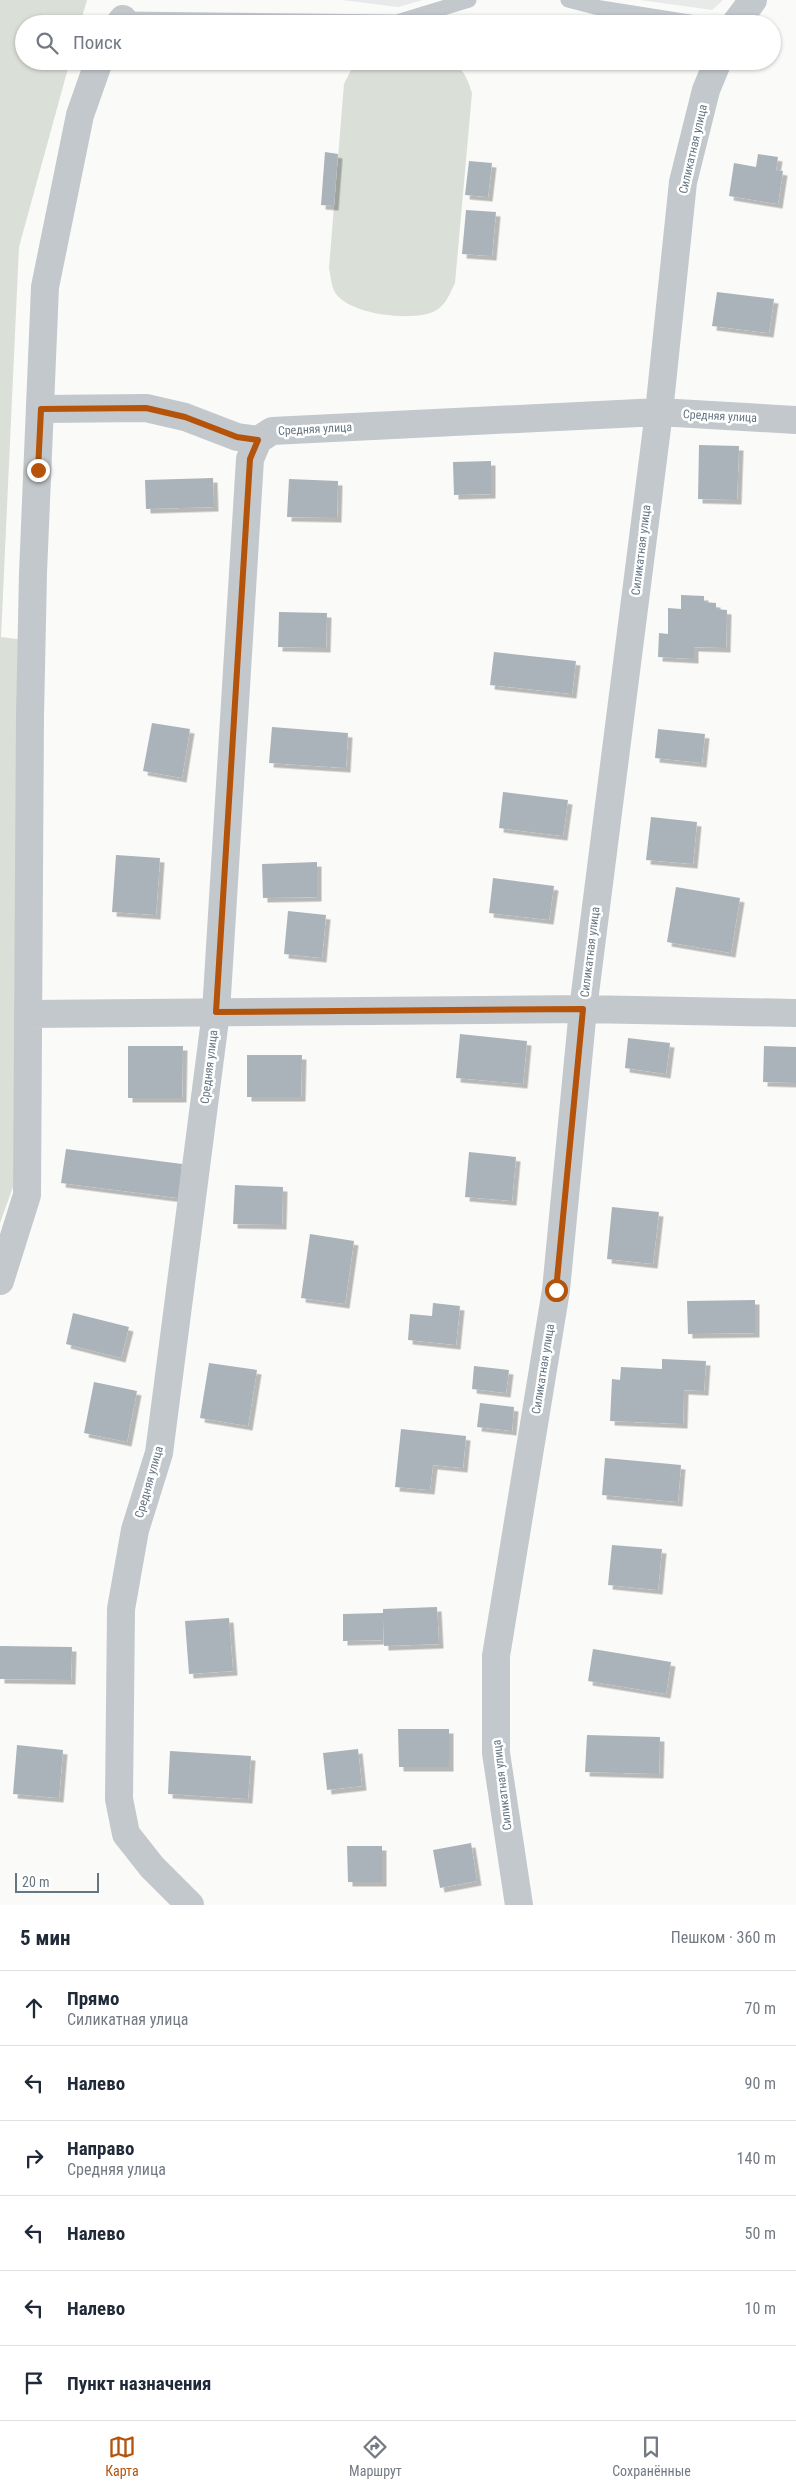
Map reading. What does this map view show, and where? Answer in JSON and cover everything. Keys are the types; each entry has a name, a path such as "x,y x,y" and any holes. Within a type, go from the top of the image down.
{"street":[{"path":"742,15 753,0"},
{"path":"0,1281 27,1195 30,716 45,287 80,115 96,70"},
{"name":"Силикатная улица","path":"518,1905 496,1752 496,1656 556,1290 583,1009 659,412 683,182 706,90 714,70"},
{"path":"41,409 146,408 185,417 237,437 258,440"},
{"name":"Средняя улица","path":"190,1905 152,1867 126,1834 119,1799 121,1609 135,1530 159,1454 216,1012 250,459 258,440 272,432 659,412 796,420"},
{"path":"28,1014 583,1009 796,1013"}],"lane":[{"path":"420,15 469,0"},
{"path":"568,0 595,7 645,15"}],"shaded area":[{"path":"0,0 87,0 83,15 15,15 15,70 68,70 19,247 1,637 25,640 14,1184 0,1223"},
{"path":"342,0 423,0 398,7"},
{"path":"640,0 723,0 712,10"},
{"path":"351,70 461,70 468,82 472,93 455,283 442,306 435,311 413,316 368,312 344,301 334,291 329,268 344,84"}],"building":[{"path":"325,152 338,154 334,206 321,205"},
{"path":"758,154 778,157 776,170 783,171 778,204 729,196 734,163 756,167"},
{"path":"469,161 492,163 488,197 465,195"},
{"path":"466,210 496,212 492,256 462,254"},
{"path":"717,292 774,299 769,333 712,326"},
{"path":"699,445 739,446 737,500 698,499"},
{"path":"491,461 491,494 454,495 453,462"},
{"path":"213,478 214,507 146,509 145,480"},
{"path":"289,479 338,481 337,518 287,517"},
{"path":"681,595 704,596 704,602 716,603 716,609 727,610 726,648 694,647 694,659 658,657 659,633 668,634 668,608 681,609"},
{"path":"279,612 327,613 326,648 278,647"},
{"path":"494,652 576,661 572,694 490,685"},
{"path":"152,723 190,729 182,778 143,771"},
{"path":"272,727 348,733 346,768 269,763"},
{"path":"658,729 705,734 702,763 655,758"},
{"path":"503,792 568,800 563,836 499,828"},
{"path":"651,817 697,822 693,864 646,860"},
{"path":"116,855 160,858 156,915 112,912"},
{"path":"317,862 317,897 263,898 262,864"},
{"path":"493,878 554,886 549,920 489,913"},
{"path":"676,887 740,898 731,953 667,942"},
{"path":"288,911 326,915 322,958 284,954"},
{"path":"460,1034 527,1041 523,1084 456,1078"},
{"path":"628,1038 670,1043 666,1074 625,1068"},
{"path":"128,1046 183,1046 182,1098 128,1098"},
{"path":"764,1046 796,1047 796,1083 763,1082"},
{"path":"247,1055 302,1055 301,1097 247,1097"},
{"path":"66,1149 182,1164 178,1198 61,1183"},
{"path":"469,1152 516,1157 512,1201 465,1197"},
{"path":"235,1185 283,1187 282,1225 233,1224"},
{"path":"612,1207 659,1212 653,1264 607,1259"},
{"path":"310,1234 354,1241 345,1304 301,1298"},
{"path":"755,1300 755,1333 688,1334 687,1301"},
{"path":"433,1303 460,1306 456,1345 408,1340 410,1314 432,1316"},
{"path":"73,1313 129,1327 121,1358 66,1344"},
{"path":"662,1359 706,1361 704,1391 684,1390 683,1424 610,1421 612,1379 620,1380 621,1367 662,1369"},
{"path":"209,1363 257,1370 248,1426 200,1418"},
{"path":"474,1366 509,1370 506,1393 472,1389"},
{"path":"94,1382 137,1391 127,1442 84,1433"},
{"path":"480,1403 514,1407 512,1431 477,1427"},
{"path":"401,1429 466,1436 463,1468 433,1465 430,1490 395,1487"},
{"path":"605,1458 681,1465 678,1502 602,1495"},
{"path":"612,1545 662,1549 658,1590 608,1585"},
{"path":"437,1607 439,1644 384,1646 383,1618 383,1640 343,1641 343,1614 383,1613 383,1609"},
{"path":"229,1618 233,1671 189,1674 185,1621"},
{"path":"0,1646 72,1647 71,1680 0,1679"},
{"path":"593,1649 671,1662 666,1694 588,1681"},
{"path":"398,1729 449,1729 449,1767 399,1767"},
{"path":"587,1735 660,1737 659,1774 585,1772"},
{"path":"17,1745 63,1750 59,1798 13,1794"},
{"path":"358,1749 362,1786 327,1790 323,1753"},
{"path":"170,1751 251,1756 248,1799 168,1794"},
{"path":"471,1843 477,1881 440,1888 433,1850"},
{"path":"347,1846 382,1846 382,1882 348,1882"}],"route":[{"path":"38,470 41,409 146,408 185,417 237,437 258,440 250,459 216,1012 583,1009 556,1290"}]}
